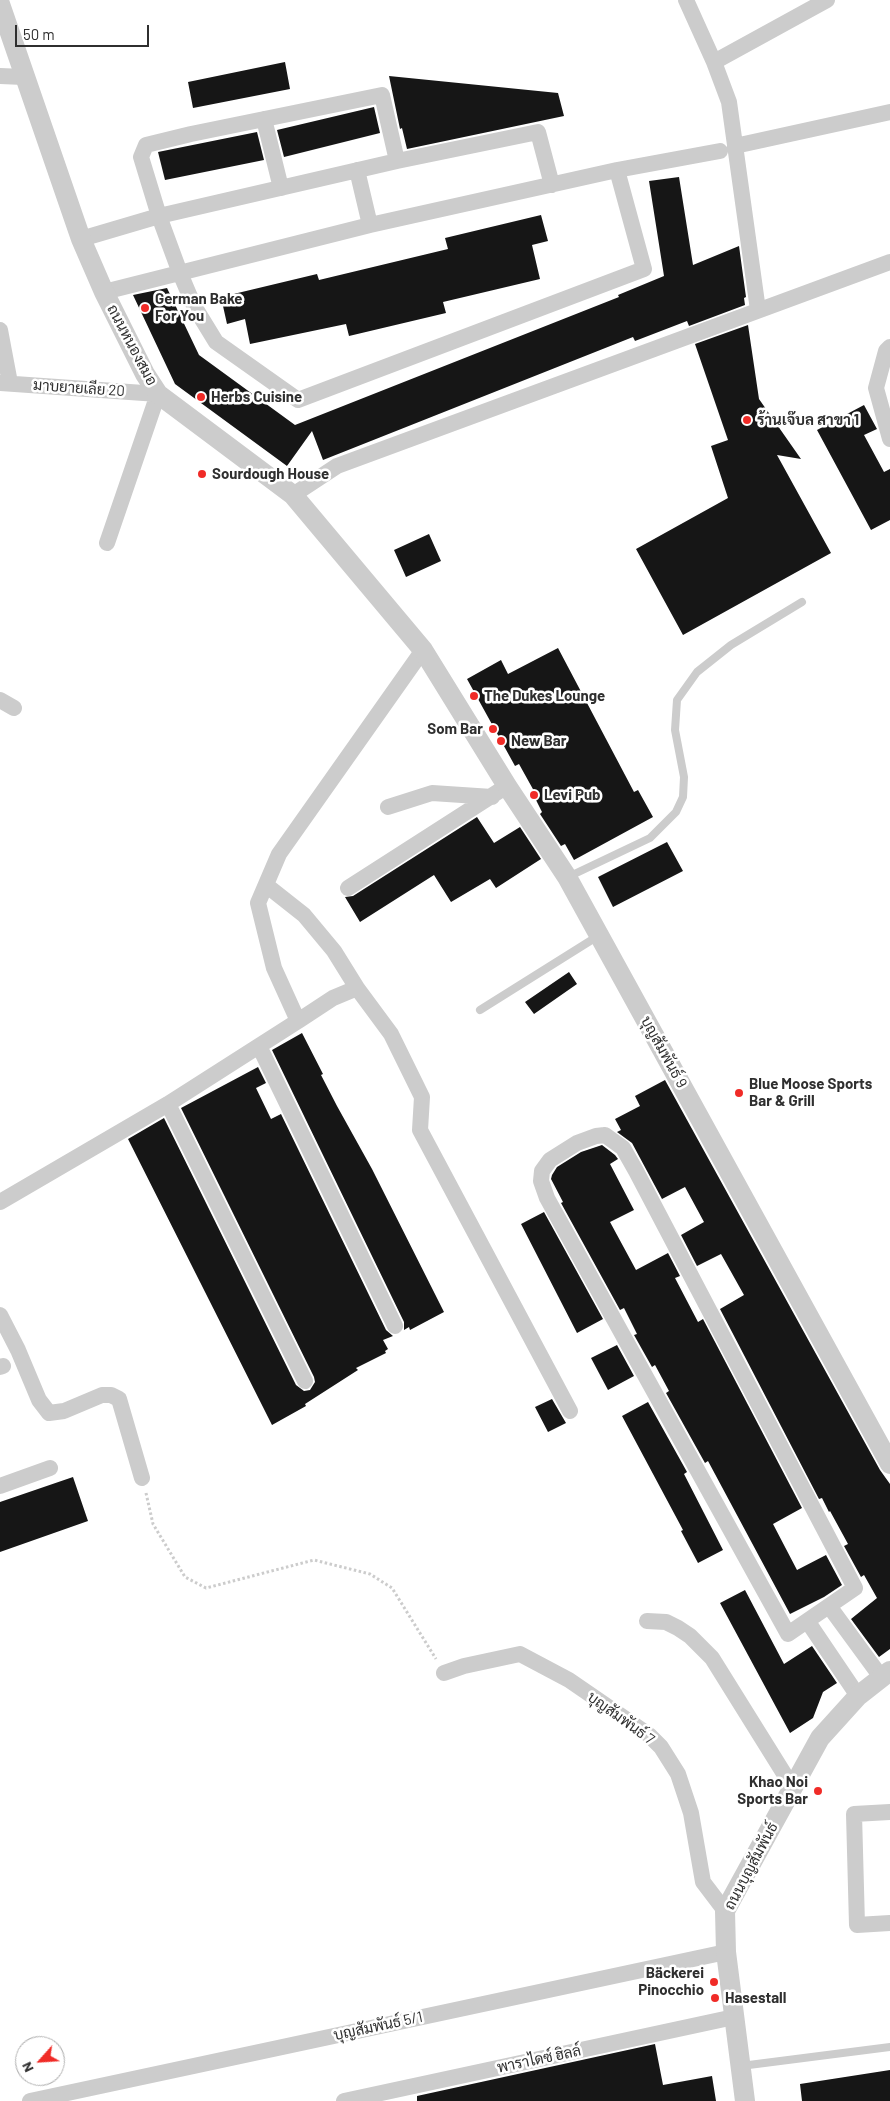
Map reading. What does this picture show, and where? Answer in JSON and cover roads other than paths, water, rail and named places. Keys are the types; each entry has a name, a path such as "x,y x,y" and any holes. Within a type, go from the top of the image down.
{"street":[{"path":"686,0 714,62 729,102 727,148 758,310"},
{"path":"714,62 827,0"},
{"name":"ถนนหนองสมอ","path":"0,4 81,239 104,292 145,374 158,394 293,494 423,650"},
{"path":"0,76 24,78"},
{"path":"397,161 382,94 146,145 141,157 159,216 180,273 194,306 216,342 298,400 644,269 617,170"},
{"path":"104,292 370,225 890,112"},
{"path":"264,119 280,188"},
{"path":"81,239 159,216 397,161 538,132 552,185"},
{"path":"357,170 370,225"},
{"path":"293,494 337,466 890,262"},
{"path":"0,330 5,383"},
{"path":"890,347 886,351 876,388 890,439"},
{"name":"มาบยายเลีย 20","path":"5,383 158,394"},
{"path":"107,542 158,394"},
{"path":"298,1021 274,968 258,903 279,854 423,650"},
{"name":"บุญสัมพันธ์ 9","path":"423,650 500,792 567,877 890,1464"},
{"path":"388,807 432,794 500,792"},
{"path":"348,888 500,792"},
{"path":"266,885 304,914 334,951 357,988 391,1034 422,1097 420,1130 570,1411"},
{"path":"0,1202 168,1104 333,998 357,988"},
{"path":"259,1046 395,1326"},
{"path":"168,1104 305,1381"},
{"path":"605,1135 623,1148 636,1171 855,1588 829,1606 788,1634 547,1198 541,1181 542,1171 550,1160 577,1143 596,1136 605,1135"},
{"path":"0,1315 18,1350 39,1400 49,1413 64,1411 102,1395 111,1395 118,1398 142,1478"},
{"path":"0,1486 50,1468"},
{"path":"829,1606 886,1674"},
{"path":"647,1621 666,1622 678,1628 690,1636 712,1658 793,1788"},
{"path":"808,1622 858,1696"},
{"name":"บุญสัมพันธ์ 7","path":"444,1673 464,1666 520,1654 570,1680 649,1735 661,1747 678,1774 691,1813 703,1882 725,1911"},
{"name":"ถนนบุญสัมพันธ์","path":"745,2101 726,1952 725,1911 820,1738 858,1696 886,1674"},
{"path":"890,1812 854,1814 857,1925 890,1923"},
{"name":"บุญสัมพันธ์ 5/1","path":"30,2101 726,1952"},
{"name":"พาราไดซ์ ฮิลล์","path":"344,2101 734,2017"}],"lane":[{"path":"567,877 650,838 676,812 683,797 684,777 675,730 677,700 697,672 731,645 802,602"},
{"path":"480,1010 600,935"},
{"path":"740,2066 890,2047"}],"place":[{"name":"German Bake For You","path":"145,308"},
{"name":"Herbs Cuisine","path":"201,397"},
{"name":"ร้านเจ๊บล สาขา 1","path":"747,420"},
{"name":"Sourdough House","path":"202,474"},
{"name":"The Dukes Lounge","path":"474,696"},
{"name":"Som Bar","path":"493,729"},
{"name":"New Bar","path":"501,741"},
{"name":"Levi Pub","path":"534,795"},
{"name":"Blue Moose Sports Bar & Grill","path":"739,1093"},
{"name":"Khao Noi Sports Bar","path":"818,1791"},
{"name":"Bäckerei Pinocchio","path":"714,1982"},
{"name":"Hasestall","path":"715,1998"}]}
